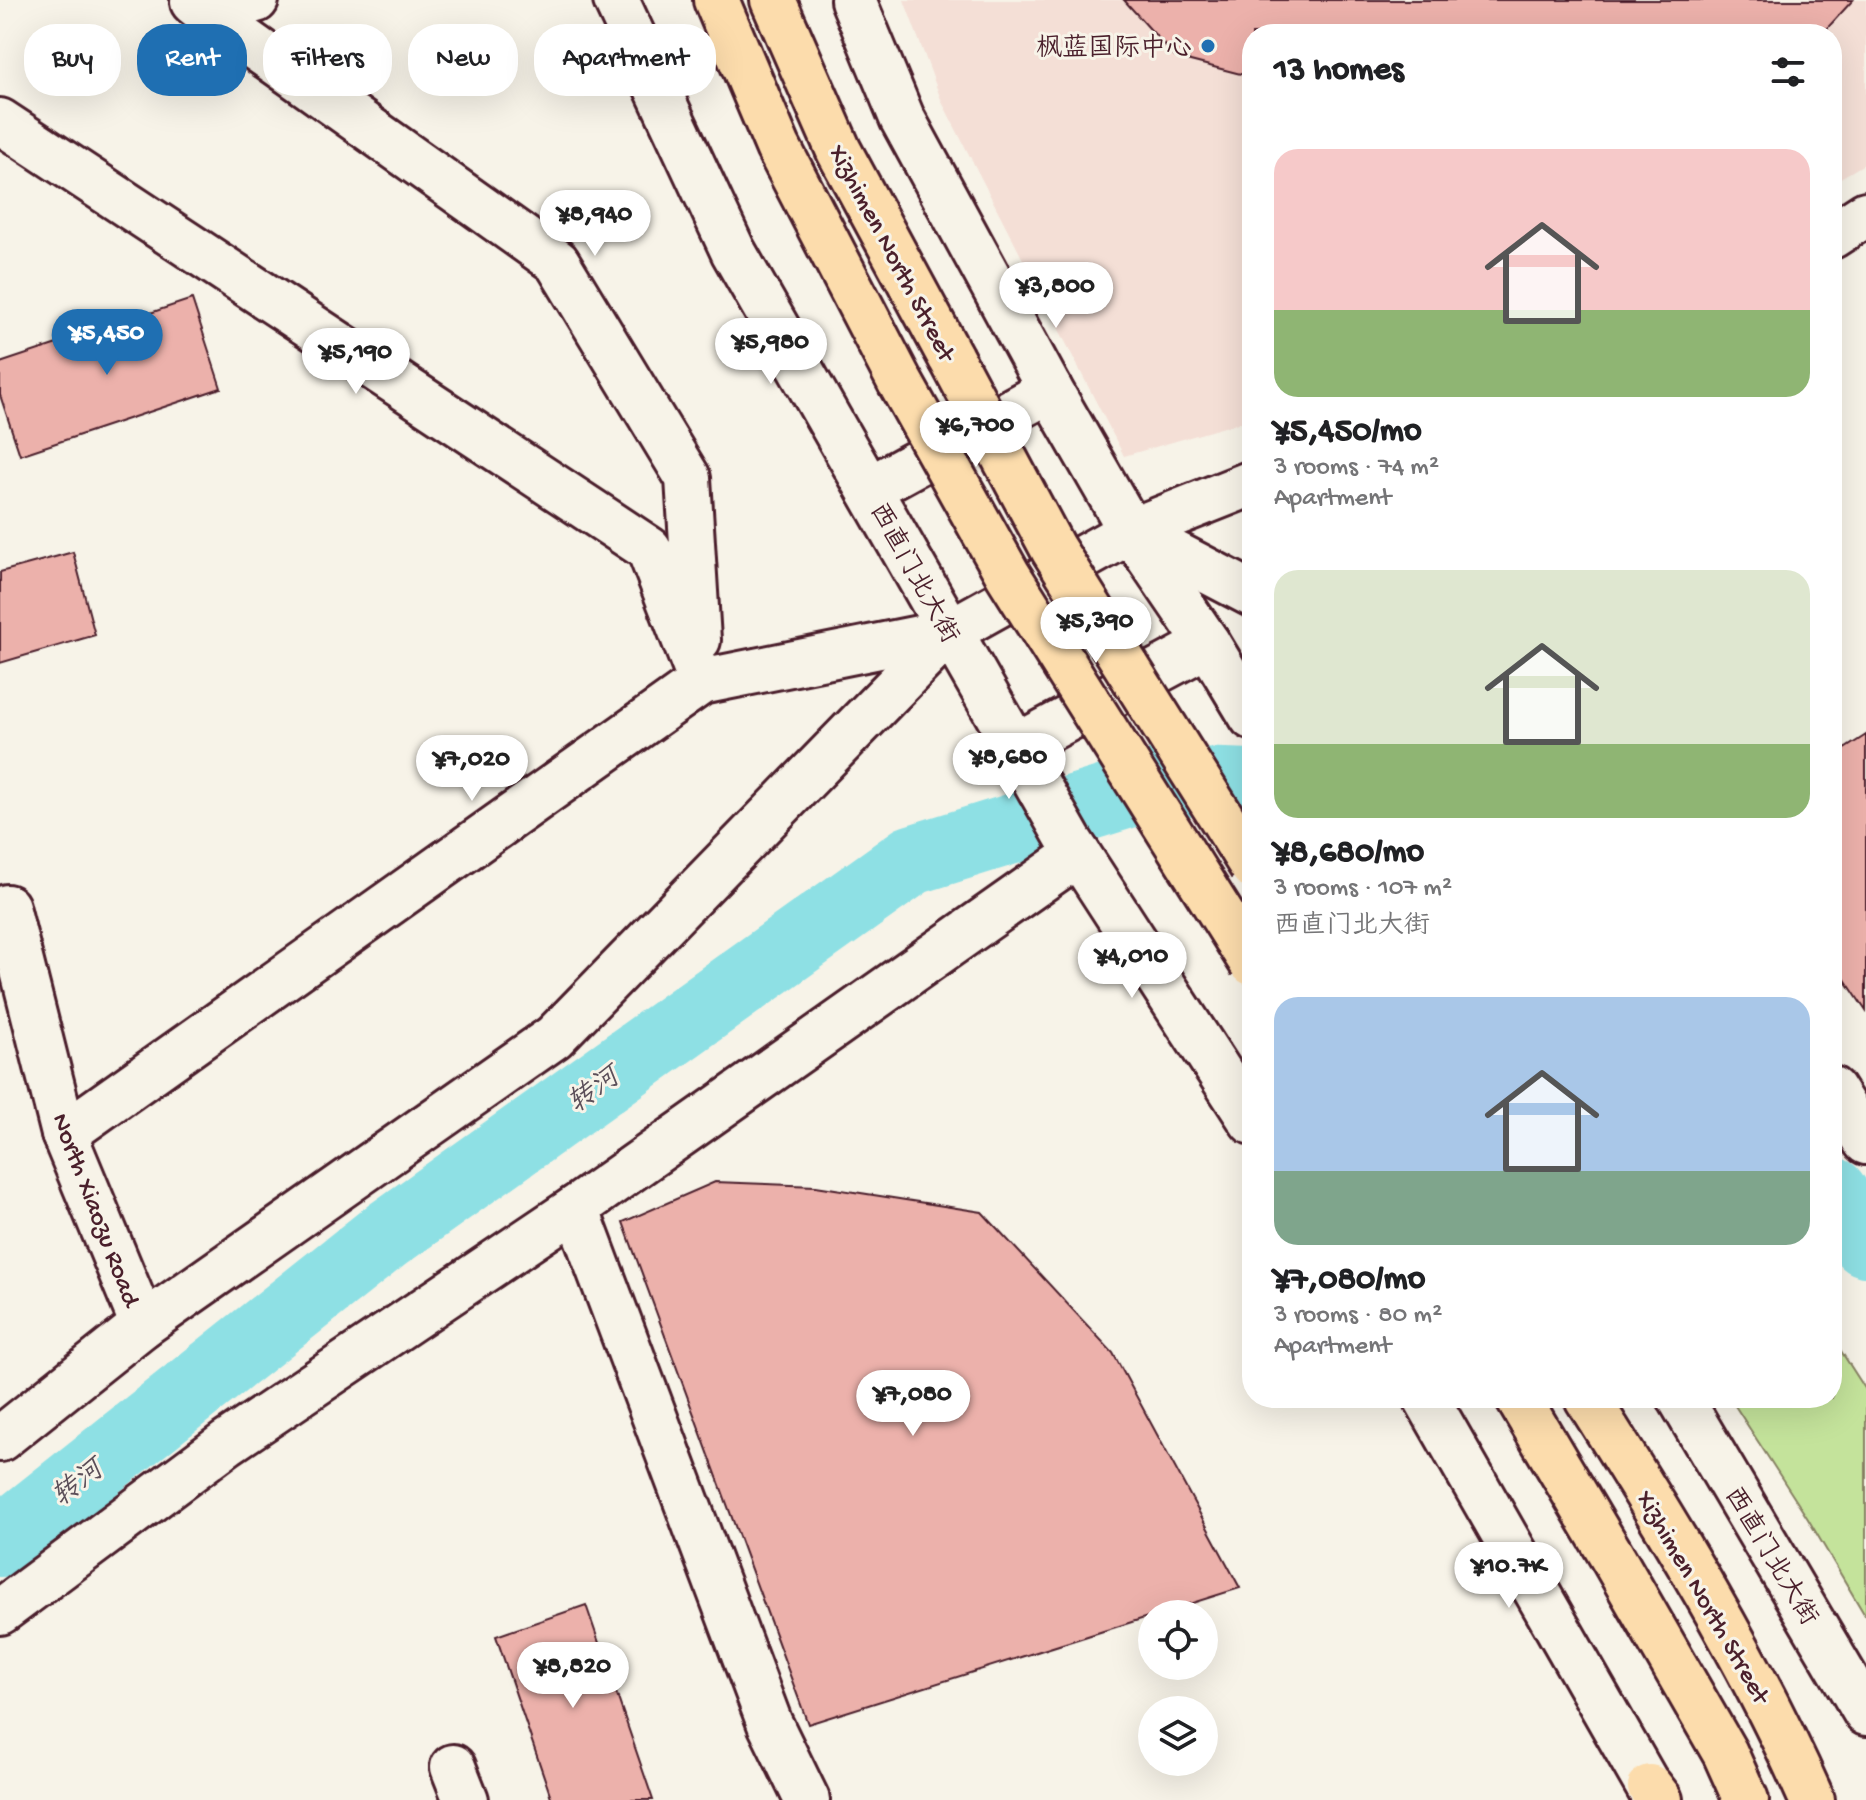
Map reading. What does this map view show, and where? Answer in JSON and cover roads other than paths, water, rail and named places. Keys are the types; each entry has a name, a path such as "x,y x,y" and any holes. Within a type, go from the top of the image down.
{"highway":[{"name":"Xizhimen North Street","path":"716,0 778,147 900,382 1008,575 1242,947"},
{"name":"Xizhimen North Street","path":"773,0 839,151 1053,549 1242,850"},
{"path":"1524,1408 1725,1753 1746,1800"},
{"name":"Xizhimen North Street","path":"1593,1408 1672,1532 1783,1734 1812,1800"}],"street":[{"path":"199,7 256,0"},
{"name":"西直门北大街","path":"616,0 733,251 1074,847 1242,1107"},
{"path":"853,0 902,118 1050,390 1131,531 1242,700"},
{"path":"199,7 557,262 688,478 701,682"},
{"path":"0,121 649,549 701,682"},
{"path":"1842,230 1866,214"},
{"path":"869,489 1050,390"},
{"path":"0,1439 143,1325 554,1037 949,632 1131,531 1242,487"},
{"path":"1131,531 1242,589"},
{"path":"64,1134 701,682 949,632"},
{"path":"1012,738 1217,659"},
{"path":"0,1612 227,1443 576,1208 1074,847"},
{"name":"North Xiaozu Road","path":"7,907 64,1134 143,1325"},
{"path":"1842,1105 1866,1142"},
{"path":"576,1208 770,1724 807,1800"},
{"path":"1432,1408 1656,1796"},
{"name":"西直门北大街","path":"1686,1408 1864,1697"}],"waterway":[{"name":"转河","path":"0,1542 384,1237 912,860 1167,781 1242,784"},
{"name":"转河","path":"1842,1207 1866,1242"}],"place":[{"name":"枫蓝国际中心","path":"1208,46"}]}
